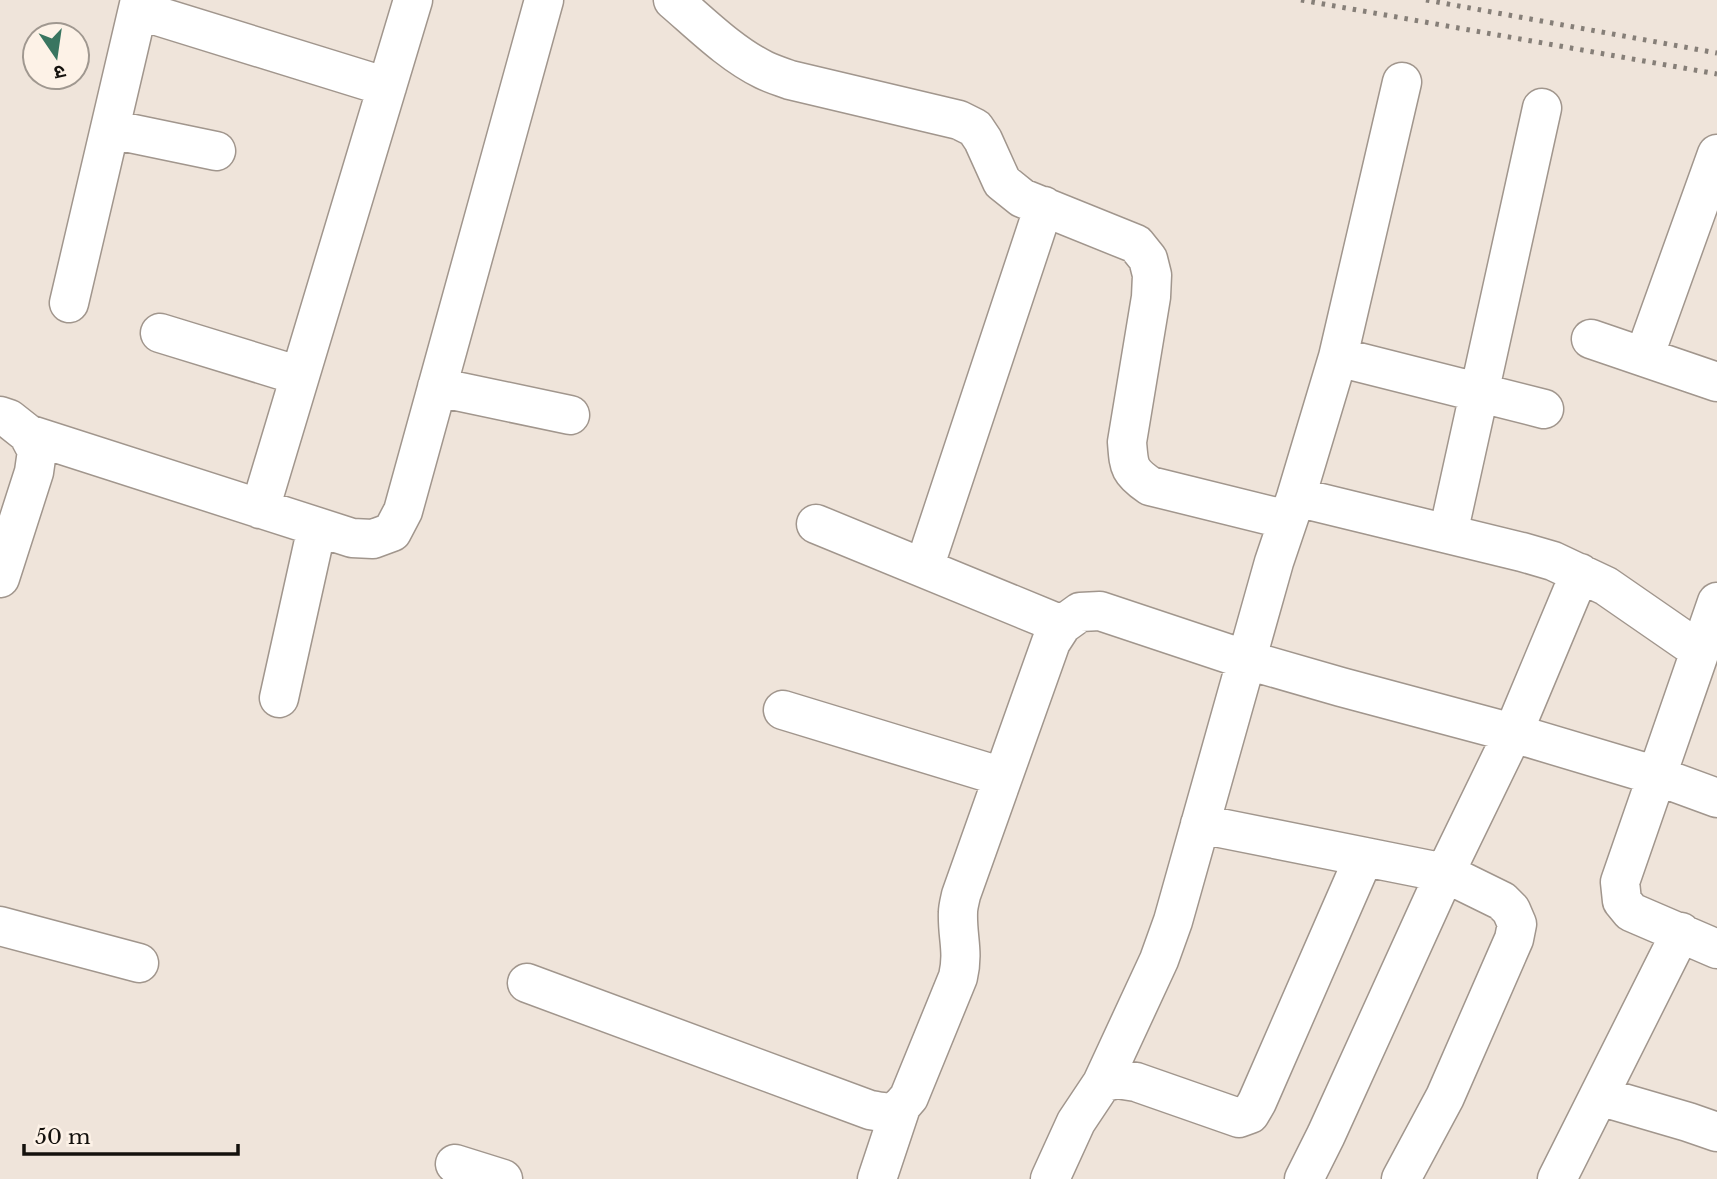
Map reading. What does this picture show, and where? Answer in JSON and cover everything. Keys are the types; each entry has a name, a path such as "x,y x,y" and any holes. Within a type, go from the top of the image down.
{"street":[{"path":"260,509 413,0"},
{"path":"14,425 352,538 373,539 392,532 403,511 544,0"},
{"path":"673,0 709,32 765,71 959,120 975,128 1002,182 1023,198 1136,244 1148,259 1152,275 1151,297 1127,442 1129,464 1136,476 1150,486 1448,534 1553,561 1606,586 1700,651"},
{"path":"69,303 139,5 387,87"},
{"path":"1050,1179 1076,1122 1102,1083 1159,960 1173,921 1274,562 1338,357 1402,82"},
{"path":"1448,534 1542,108"},
{"path":"110,129 216,151"},
{"path":"1644,357 1717,154"},
{"path":"924,568 1044,206"},
{"path":"160,333 300,376"},
{"path":"1591,339 1717,382"},
{"path":"1338,357 1544,409"},
{"path":"437,387 570,415"},
{"path":"0,578 34,472 37,451 14,425"},
{"path":"816,524 1062,625"},
{"path":"279,698 317,527"},
{"path":"1304,1179 1513,733 1580,573"},
{"path":"1717,602 1620,882 1622,901 1631,912 1717,949"},
{"path":"877,1179 900,1110 909,1097 958,977 962,947 958,913 961,895 1051,642 1062,625 1080,611 1100,611 1247,660 1513,733 1717,797"},
{"path":"783,710 1003,777"},
{"path":"1200,824 1446,873 1502,901 1511,910 1517,924 1514,939 1445,1097 1401,1179"},
{"path":"1102,1083 1117,1079 1136,1082 1239,1118 1250,1114 1364,857"},
{"path":"0,926 139,962"},
{"path":"1557,1179 1681,932"},
{"path":"527,983 870,1110 887,1114 900,1110"},
{"path":"1598,1096 1717,1132"},
{"path":"454,1164 503,1179"}],"railway":[{"path":"1301,0 1717,74"},
{"path":"1426,0 1717,53"}]}
